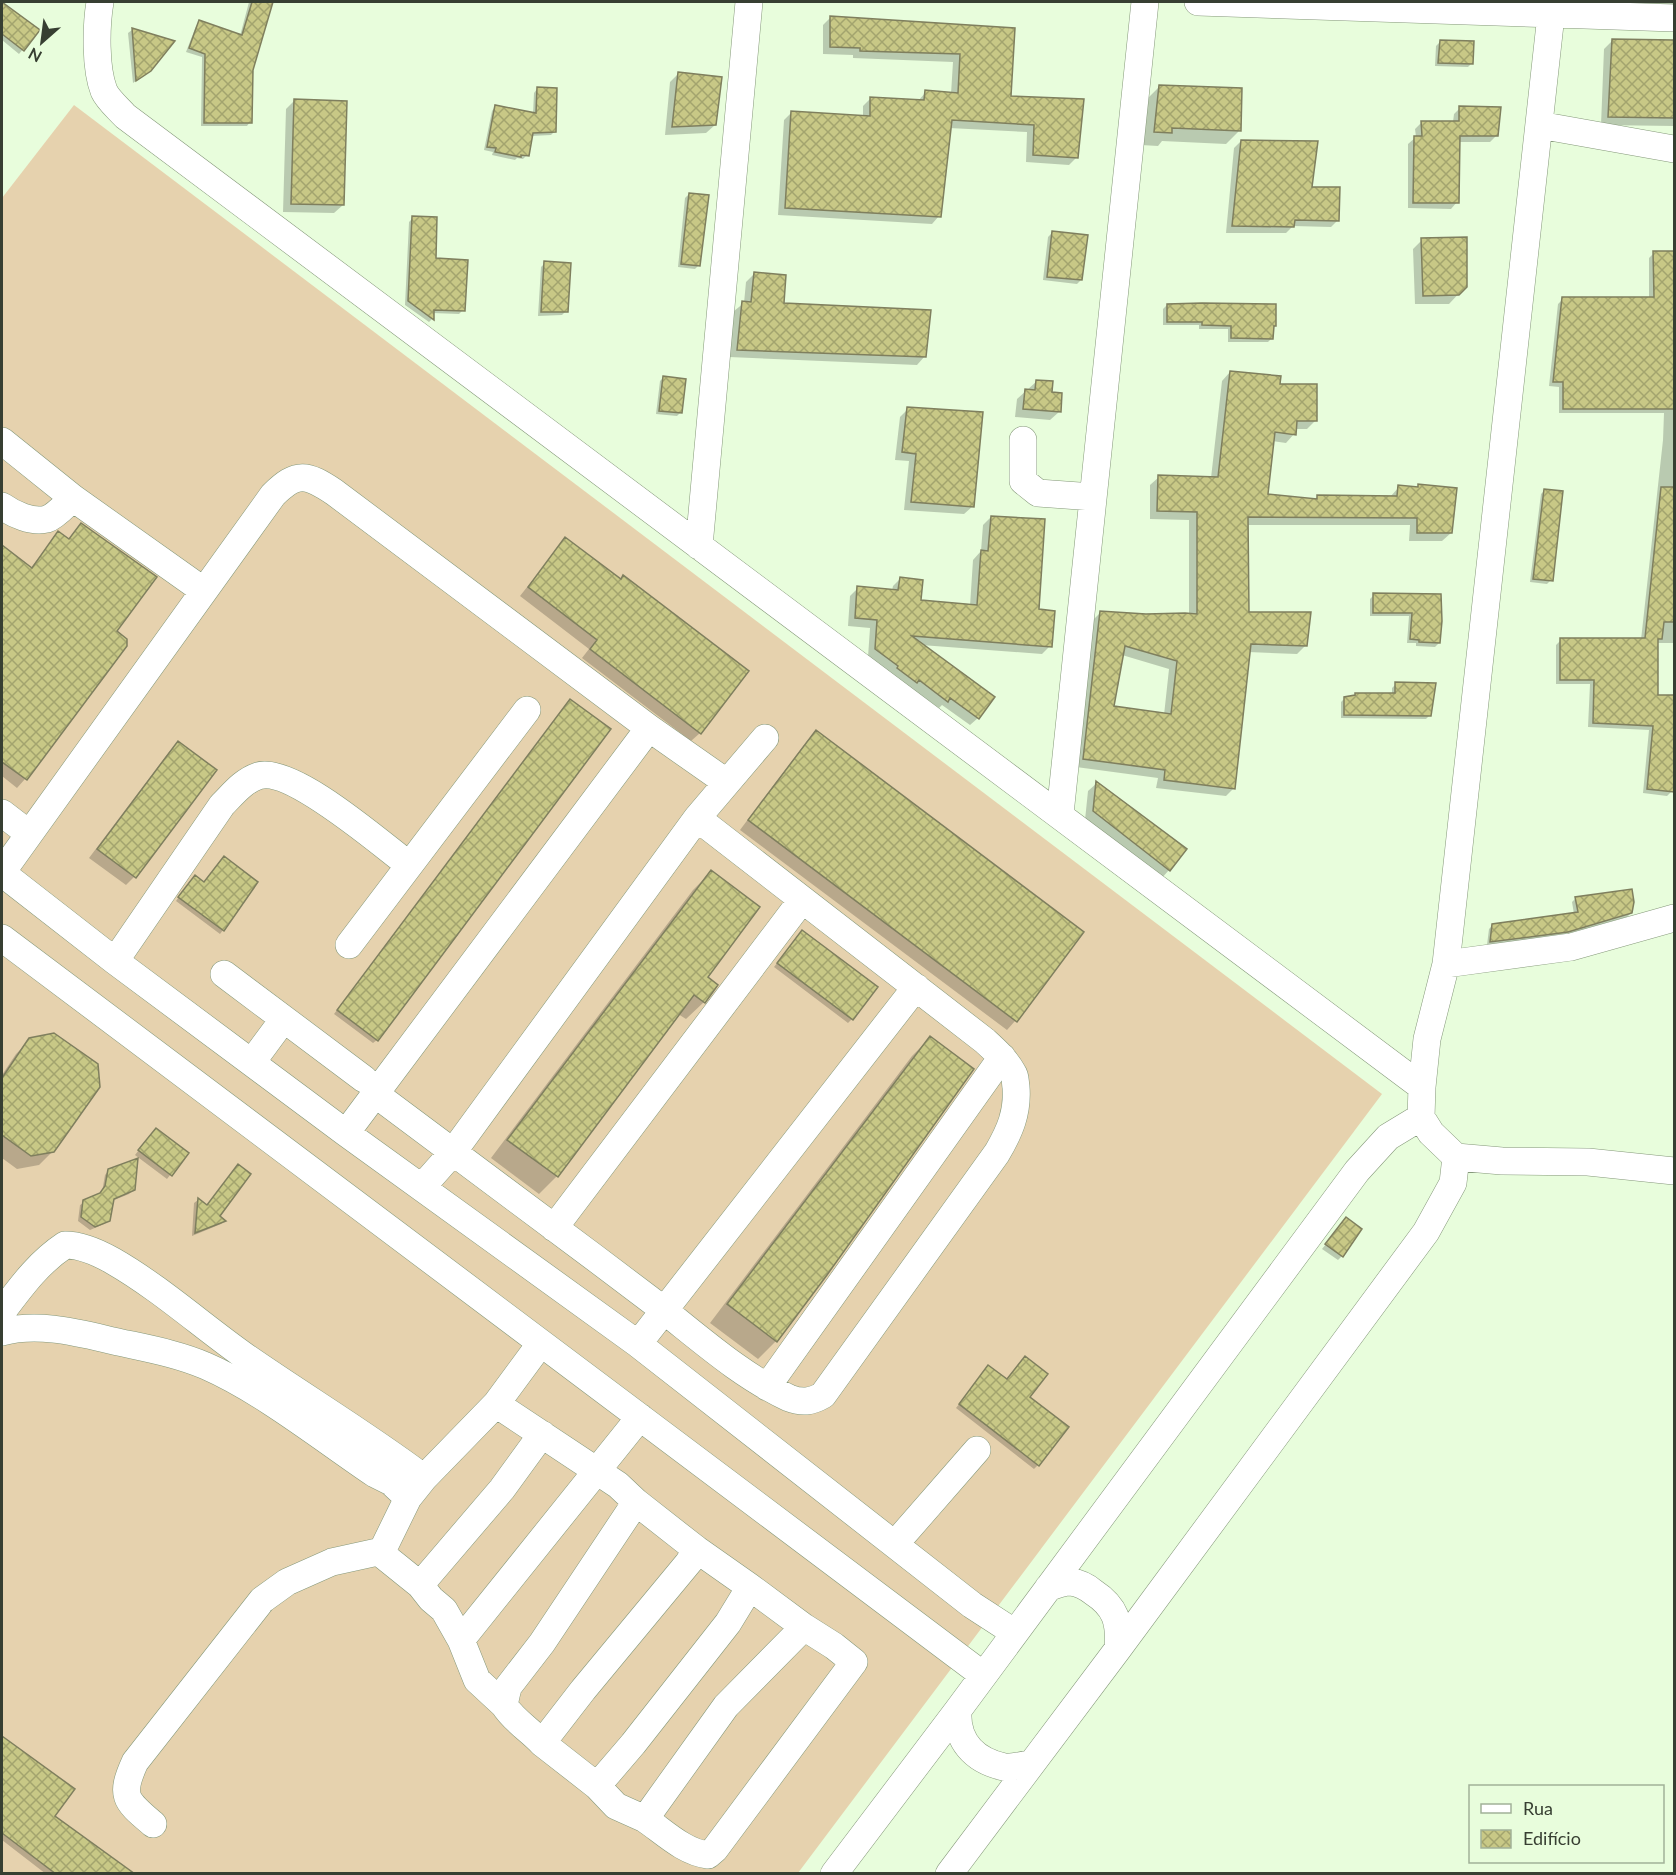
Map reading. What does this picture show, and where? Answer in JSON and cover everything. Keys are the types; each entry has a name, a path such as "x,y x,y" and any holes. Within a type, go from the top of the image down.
{"lane":[{"path":"100,2 97,40 104,92 125,116 1422,1087"},
{"path":"699,546 750,2"},
{"path":"1060,814 1145,2"},
{"path":"1198,2 1552,8 1674,18"},
{"path":"1552,8 1446,964 1427,1039 1421,1118 1431,1133 1456,1157 1502,1161 1588,1162 1674,1170"},
{"path":"1539,125 1674,149"},
{"path":"1023,440 1023,481 1038,493 1093,497"},
{"path":"2,441 73,498 204,591"},
{"path":"726,782 649,728 334,492 309,477 299,477 290,481 273,495 2,872 115,961 346,1133 638,1344 972,1605 1015,1633"},
{"path":"2,506 18,516 40,520 49,518 73,498"},
{"path":"349,945 527,710"},
{"path":"346,1133 369,1086 649,728"},
{"path":"422,1187 453,1152 697,818 765,738"},
{"path":"115,961 222,805 240,786 258,776 270,774 288,779 320,798 409,865"},
{"path":"2,813 28,833"},
{"path":"225,974 453,1152 732,1363 767,1387 791,1399 802,1402 813,1401 823,1395 998,1153 1016,1113 1015,1075 1002,1057 985,1041 697,818"},
{"path":"554,1228 802,900"},
{"path":"1446,964 1571,947 1674,918"},
{"path":"2,938 983,1675"},
{"path":"638,1344 916,987"},
{"path":"252,1062 284,1020"},
{"path":"767,1387 1002,1057"},
{"path":"834,1874 1357,1171 1389,1137 1421,1118"},
{"path":"949,1874 1426,1232 1453,1183 1456,1157"},
{"path":"2,1312 32,1273 48,1257 65,1245 88,1249 112,1260 246,1357 381,1462 391,1482 416,1488"},
{"path":"2,1332 39,1328 80,1333 176,1356 206,1366 381,1462"},
{"path":"153,1824 130,1804 127,1794 126,1782 135,1762 262,1600 286,1582 332,1562 382,1551 416,1488 496,1404 541,1343"},
{"path":"236,1382 246,1357"},
{"path":"382,1551 384,1556 420,1585 444,1610 461,1640 477,1680 542,1743 597,1786 616,1806 645,1819 698,1853 708,1855 715,1849 854,1662 696,1549 618,1485 496,1404"},
{"path":"461,1640 639,1417"},
{"path":"420,1585 502,1490 542,1434"},
{"path":"895,1544 977,1450"},
{"path":"504,1705 508,1687 542,1643 636,1502"},
{"path":"542,1743 689,1562 696,1549"},
{"path":"1048,1588 1064,1582 1074,1582 1105,1599 1115,1614 1119,1631 1118,1649"},
{"path":"597,1786 728,1623 750,1587"},
{"path":"645,1819 726,1706 804,1627"},
{"path":"958,1710 957,1725 963,1740 974,1753 990,1762 1006,1767 1032,1763"}],"shaded area":[{"path":"74,105 1382,1094 798,1873 2,1873 2,198"}],"building":[{"path":"2,2 40,30 24,51 2,34"},
{"path":"252,2 273,2 253,70 252,123 204,123 205,54 189,48 199,20 242,35"},
{"path":"830,16 1015,28 1011,96 1084,99 1078,158 1033,155 1034,125 952,120 941,217 785,208 791,111 870,116 870,97 924,100 925,90 958,93 960,54 860,51 860,48 830,47"},
{"path":"132,28 175,41 151,71 136,81"},
{"path":"1612,39 1674,40 1674,118 1608,117"},
{"path":"1440,40 1474,41 1473,64 1438,63"},
{"path":"678,72 722,77 716,125 672,127"},
{"path":"1159,85 1242,88 1241,131 1172,128 1172,133 1154,132"},
{"path":"537,87 557,88 556,132 533,133 529,156 521,155 521,157 495,152 496,148 487,147 495,105 536,113"},
{"path":"294,99 347,101 344,205 291,204"},
{"path":"1459,106 1501,107 1498,136 1460,136 1459,203 1413,203 1414,136 1422,136 1421,121 1459,121"},
{"path":"1241,140 1318,141 1312,187 1340,187 1339,221 1295,220 1294,227 1232,226"},
{"path":"689,193 709,195 700,266 681,264"},
{"path":"412,216 437,217 436,258 468,260 465,311 434,310 434,320 408,301"},
{"path":"1052,231 1088,235 1082,280 1047,277"},
{"path":"1467,237 1467,287 1459,295 1423,296 1421,238"},
{"path":"1653,251 1674,251 1674,409 1563,409 1563,382 1553,382 1562,297 1654,297"},
{"path":"544,261 571,263 568,312 541,312"},
{"path":"754,272 786,275 784,303 931,310 926,357 737,350 742,301 751,302"},
{"path":"1167,304 1276,304 1276,326 1274,326 1273,339 1231,338 1231,326 1202,325 1202,322 1167,322"},
{"path":"1230,371 1281,376 1280,384 1317,384 1317,421 1297,421 1296,435 1275,432 1268,494 1317,499 1317,495 1397,496 1398,485 1418,487 1418,484 1457,488 1452,533 1417,533 1417,518 1248,517 1249,612 1311,612 1307,646 1251,644 1235,789 1164,780 1165,770 1083,759 1100,611 1197,614 1197,512 1157,511 1158,475 1218,477","holes":["1125,646 1177,661 1171,714 1114,706"]},
{"path":"663,376 686,379 682,413 659,411"},
{"path":"1036,380 1053,381 1052,392 1062,393 1061,412 1023,409 1025,389 1035,390"},
{"path":"907,407 983,412 974,507 911,502 916,454 902,452"},
{"path":"1661,487 1674,487 1674,622 1664,622 1662,639 1658,639 1658,695 1674,695 1674,792 1647,789 1653,726 1593,723 1594,680 1560,680 1560,638 1645,638"},
{"path":"1544,489 1563,491 1553,581 1533,579"},
{"path":"991,516 1045,519 1039,609 1055,611 1052,647 912,636 995,697 979,719 950,698 948,702 919,680 917,683 875,649 877,620 855,618 857,586 898,590 900,577 923,580 921,600 977,605 981,550 988,551"},
{"path":"81,523 157,577 117,631 127,639 127,646 27,780 2,762 2,545 32,568 58,531 69,539"},
{"path":"565,537 621,579 623,575 749,671 701,734 590,649 597,640 528,587"},
{"path":"1373,593 1441,594 1440,643 1410,639 1412,613 1373,613"},
{"path":"1395,682 1436,683 1431,716 1344,715 1344,697 1355,695 1355,693 1395,693"},
{"path":"570,699 611,729 378,1041 337,1010"},
{"path":"816,730 1084,932 1017,1022 748,820"},
{"path":"178,741 217,770 136,878 97,849"},
{"path":"1096,781 1187,849 1170,871 1093,811"},
{"path":"224,856 258,882 224,931 178,897 195,875 204,882"},
{"path":"711,870 760,907 708,977 718,985 705,1003 694,995 558,1177 507,1140"},
{"path":"1632,889 1634,902 1632,913 1568,932 1490,942 1492,924 1578,912 1575,897"},
{"path":"802,930 878,987 853,1020 777,963"},
{"path":"54,1033 98,1064 100,1087 54,1152 31,1156 2,1135 2,1078 29,1038"},
{"path":"930,1036 974,1069 777,1342 727,1304"},
{"path":"156,1128 189,1153 172,1176 138,1150"},
{"path":"138,1158 135,1190 114,1199 110,1221 95,1227 81,1217 83,1200 100,1193 105,1186 108,1169"},
{"path":"238,1164 251,1174 220,1216 226,1221 195,1233 198,1198 207,1205"},
{"path":"1346,1217 1362,1229 1343,1257 1325,1244"},
{"path":"1025,1356 1048,1374 1030,1397 1069,1427 1039,1466 959,1404 988,1365 1007,1379"},
{"path":"2,1736 75,1789 55,1816 135,1874 56,1874 2,1833"}]}
